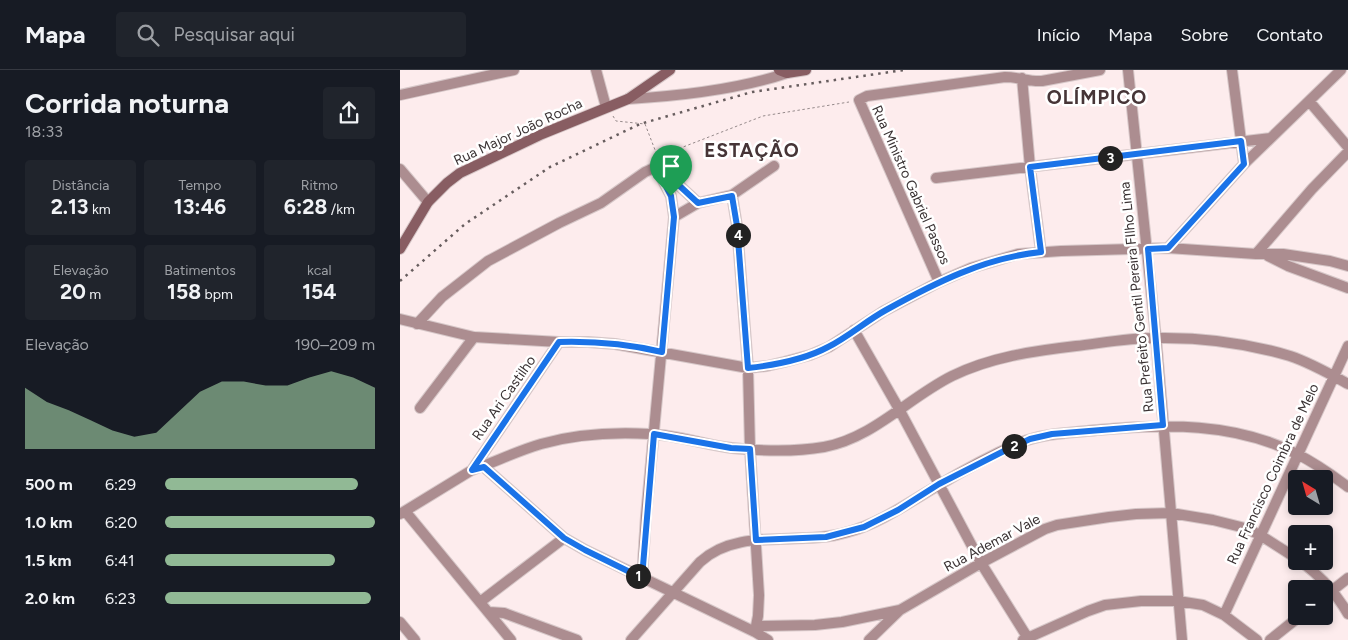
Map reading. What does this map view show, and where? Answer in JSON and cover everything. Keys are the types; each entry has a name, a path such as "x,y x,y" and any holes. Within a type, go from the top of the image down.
{"main road":[{"name":"Rua Major João Rocha","path":"400,249 428,202 460,173 606,106 628,99 670,70"},
{"name":"Rua Major João Rocha","path":"783,71 806,70"}],"street":[{"path":"400,94 514,70"},
{"path":"596,70 606,106"},
{"path":"859,100 866,96 1005,77 1022,78 1035,82 1100,70"},
{"name":"Rua Prefeito Gentil Pereira FIlho Lima","path":"1128,70 1148,249 1182,640"},
{"path":"1232,70 1244,164"},
{"path":"1168,248 1244,164 1340,70"},
{"name":"Rua Major João Rocha","path":"628,99 745,84 783,71"},
{"path":"1022,78 1030,167 1041,252"},
{"name":"Rua Ministro Gabriel Passos","path":"859,100 939,282"},
{"path":"1309,101 1348,147"},
{"path":"936,178 1271,138"},
{"path":"1260,254 1312,189 1348,152"},
{"path":"674,217 698,203 732,196 774,166"},
{"path":"656,167 670,177 698,203"},
{"path":"642,578 674,217 671,196 656,167"},
{"path":"417,324 442,297 488,261 601,203 656,167"},
{"path":"400,169 428,202"},
{"path":"732,196 737,226 748,368 750,449 759,595 756,629"},
{"path":"400,319 474,337 615,344 748,368 767,366 810,355 828,347 884,311 939,282 971,268 1018,254 1168,248 1283,254 1330,261 1348,266"},
{"path":"1260,254 1348,288"},
{"path":"854,330 899,409 981,563 1026,639 1088,610 1105,605 1141,601 1178,601 1203,605 1224,615 1257,640"},
{"path":"420,408 474,337"},
{"path":"511,640 402,513 472,470 484,467 524,450 558,440 605,434 654,434 731,448 750,449 806,449 840,443 873,428 899,409 954,375 1002,358 1039,350 1156,338 1216,341 1290,356 1348,384"},
{"name":"Rua Ari Castilho","path":"472,470 559,342"},
{"name":"Rua Francisco Coimbra de Melo","path":"1224,615 1348,346"},
{"path":"631,640 708,554 733,543 756,540 811,539 848,533 898,510 939,484 1012,447 1052,434 1163,425 1210,428 1235,432 1269,442 1297,454 1348,486"},
{"path":"484,467 564,538 642,578 756,629 768,640"},
{"name":"Rua Ademar Vale","path":"756,629 842,622 900,610 1032,535 1057,525 1136,514 1171,513 1222,522 1260,534 1288,553"},
{"path":"480,602 564,538"},
{"path":"1312,570 1324,580"},
{"path":"1333,589 1348,578"},
{"path":"1333,592 1348,614"},
{"path":"869,640 900,610"},
{"path":"488,612 504,614 577,640"},
{"path":"400,622 415,640"},
{"path":"1270,640 1289,625"}],"path":[{"path":"606,106 616,120 645,124 657,155 665,154 763,116 859,100"},
{"path":"656,167 665,154"}],"railway":[{"path":"400,281 465,224 550,167 640,124 752,92 904,70"}],"district":[{"name":"OLÍMPICO","path":"1097,97"},
{"name":"ESTAÇÃO","path":"752,150"}],"route":[{"path":"1241,141 1244,164 1168,248 1148,249 1163,425 1052,434 1030,439 939,484 898,510 848,533 811,539 756,540 750,449 731,448 654,434 642,578 564,538 484,467 472,470 559,342 615,344 662,352 674,217 671,196 656,167 662,170 698,203 732,196 737,226 748,368 784,362 810,355 828,347 884,311 939,282 971,268 1018,254 1041,252 1030,167 1241,141"}]}
